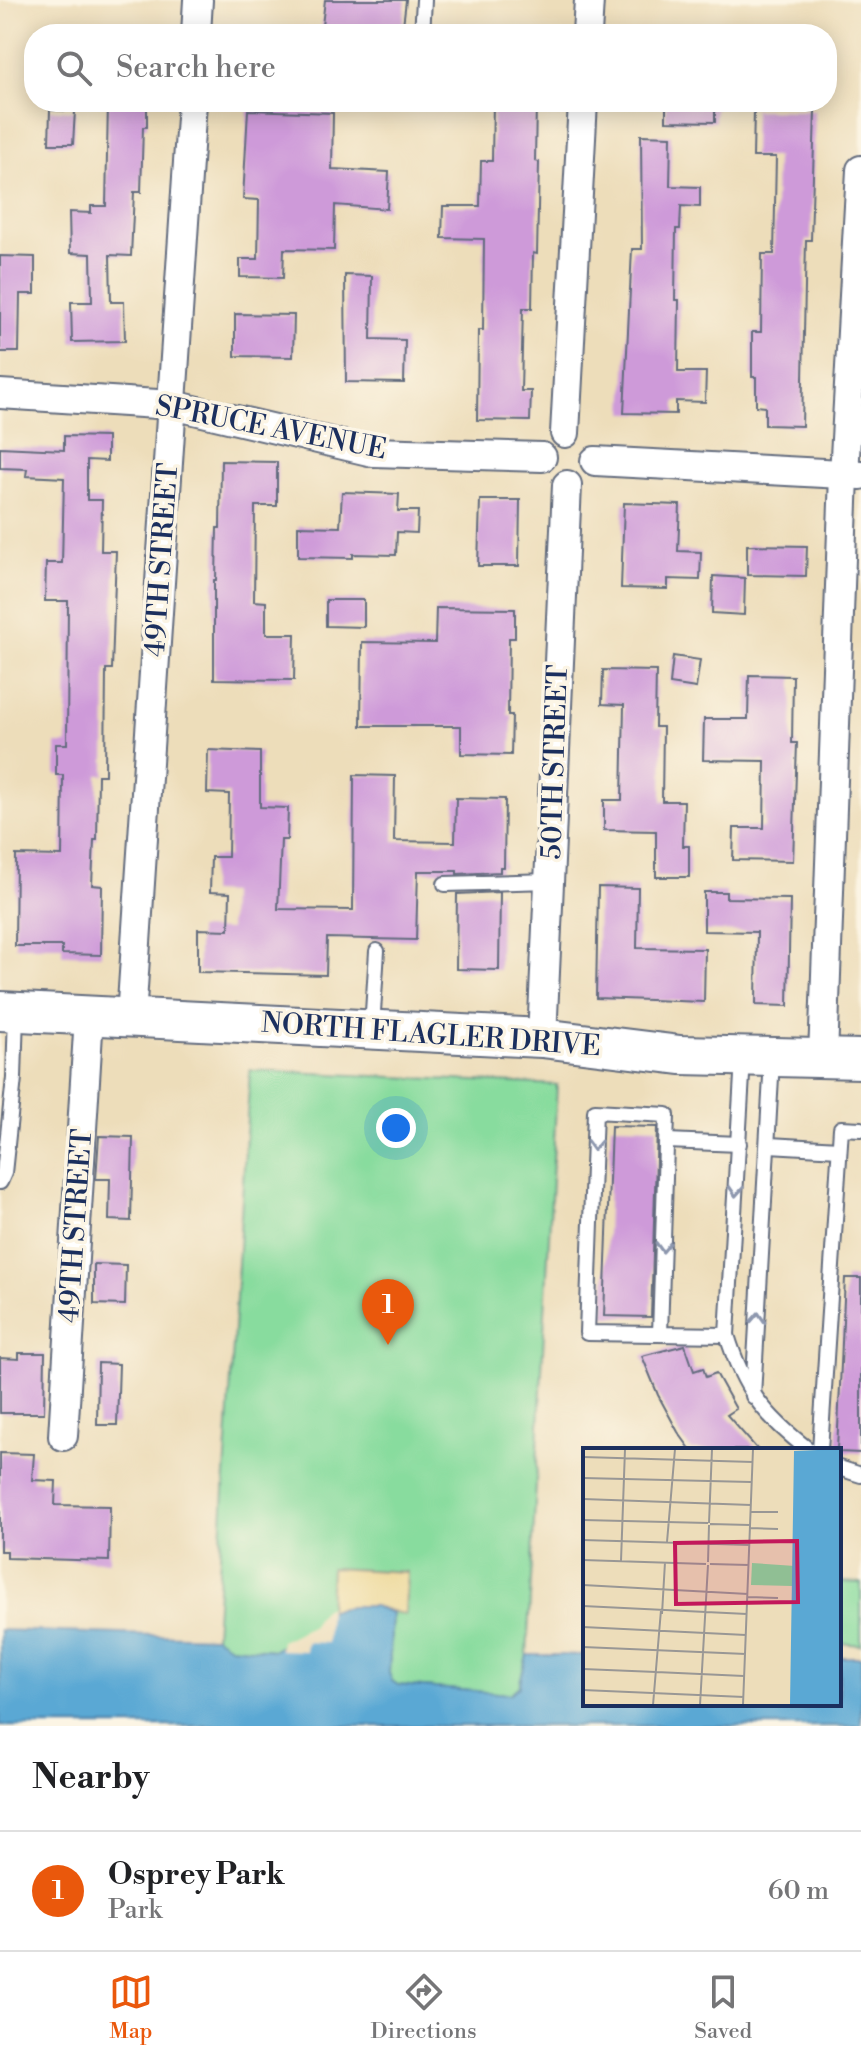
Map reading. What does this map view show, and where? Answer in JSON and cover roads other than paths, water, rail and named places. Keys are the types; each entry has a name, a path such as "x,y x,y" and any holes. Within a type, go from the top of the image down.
{"street":[{"path":"197,24 198,0"},
{"path":"588,24 589,0"},
{"name":"49TH STREET","path":"131,1018 191,112"},
{"path":"565,433 582,112"},
{"path":"823,1058 852,475 861,170"},
{"name":"SPRUCE AVENUE","path":"0,394 173,405 373,452 542,457"},
{"path":"572,432 587,439 595,461 593,469 582,481 567,485 546,473 542,457 549,441 565,433 572,432"},
{"path":"595,461 852,475"},
{"name":"50TH STREET","path":"542,1038 567,485"},
{"name":"NORTH FLAGLER DRIVE","path":"8,1012 542,1038 680,1055 861,1059"},
{"name":"49TH STREET","path":"63,1436 89,1016"}],"lane":[{"path":"423,24 424,0"},
{"path":"445,884 550,881"},
{"path":"372,1029 377,951"},
{"path":"0,1182 4,1173 14,1078 8,1012"},
{"path":"758,1058 739,1144 727,1335 737,1369 753,1396 806,1448"},
{"path":"753,1396 769,1145 758,1058"},
{"path":"660,1334 667,1115 595,1111 587,1333 727,1335"},
{"path":"820,1448 841,1128 861,1129"},
{"path":"667,1141 739,1144"},
{"path":"769,1145 839,1149"},
{"path":"841,1469 861,1475"}],"water":[{"path":"374,1606 392,1613 389,1673 398,1685 510,1694 519,1686 527,1655 583,1655 583,1706 841,1706 841,1657 861,1657 861,1726 0,1726 0,1630 215,1637 230,1646 274,1650 315,1628 326,1611"}],"place":[{"name":"Osprey Park","path":"388,1345"}]}
